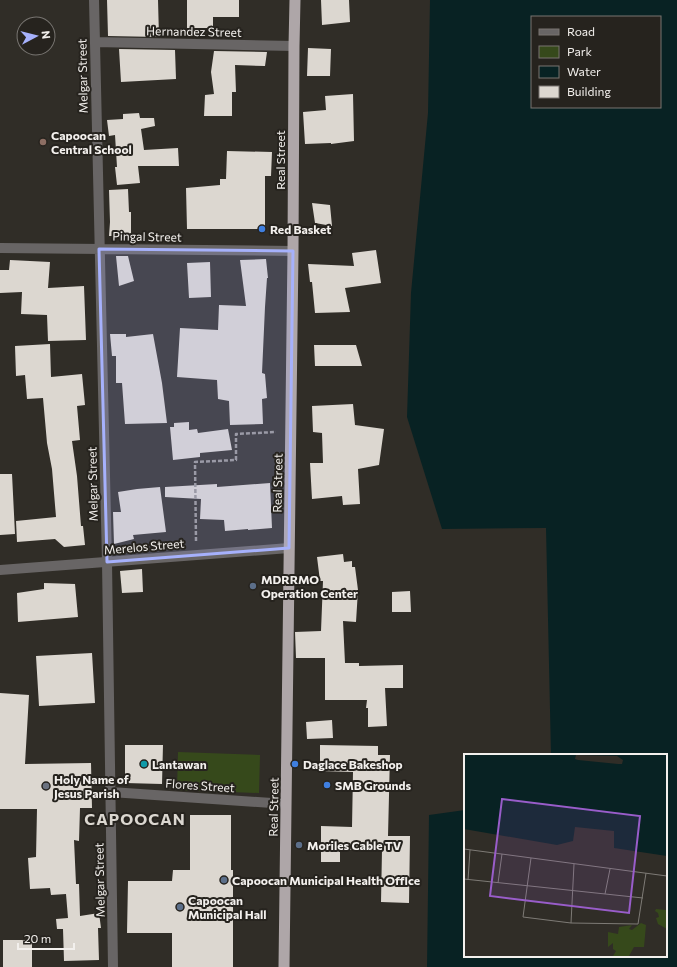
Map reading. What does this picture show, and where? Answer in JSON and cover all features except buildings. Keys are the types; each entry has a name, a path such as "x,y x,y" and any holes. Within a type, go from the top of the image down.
{"highway":[{"name":"Real Street","path":"284,967 293,251 294,0"}],"street":[{"name":"Melgar Street","path":"94,0 107,562 113,967"},
{"name":"Hernandez Street","path":"94,42 294,46"},
{"name":"Pingal Street","path":"0,248 293,251"},
{"name":"Merelos Street","path":"0,570 289,548"},
{"name":"Flores Street","path":"111,792 286,804"}],"path":[{"path":"196,554 195,462 236,460 236,434 291,431"}],"highlighted area":[{"path":"99,249 293,251 289,548 107,562"}],"green space":[{"path":"178,752 260,755 259,793 177,790"}],"water":[{"path":"430,0 677,0 677,967 427,967 429,815 464,810 464,957 667,957 667,754 551,754 546,528 442,529 407,417 411,293 428,113"}],"place":[{"name":"Capoocan Central School","path":"43,142"},
{"name":"Red Basket","path":"262,229"},
{"name":"MDRRMO Operation Center","path":"253,586"},
{"name":"Lantawan","path":"144,764"},
{"name":"Daglace Bakeshop","path":"295,764"},
{"name":"SMB Grounds","path":"327,785"},
{"name":"Holy Name of Jesus Parish","path":"46,786"},
{"name":"Moriles Cable TV","path":"299,845"},
{"name":"Capoocan Municipal Health Office","path":"224,880"},
{"name":"Capoocan Municipal Hall","path":"180,907"}],"district":[{"name":"CAPOOCAN","path":"135,818"}]}
